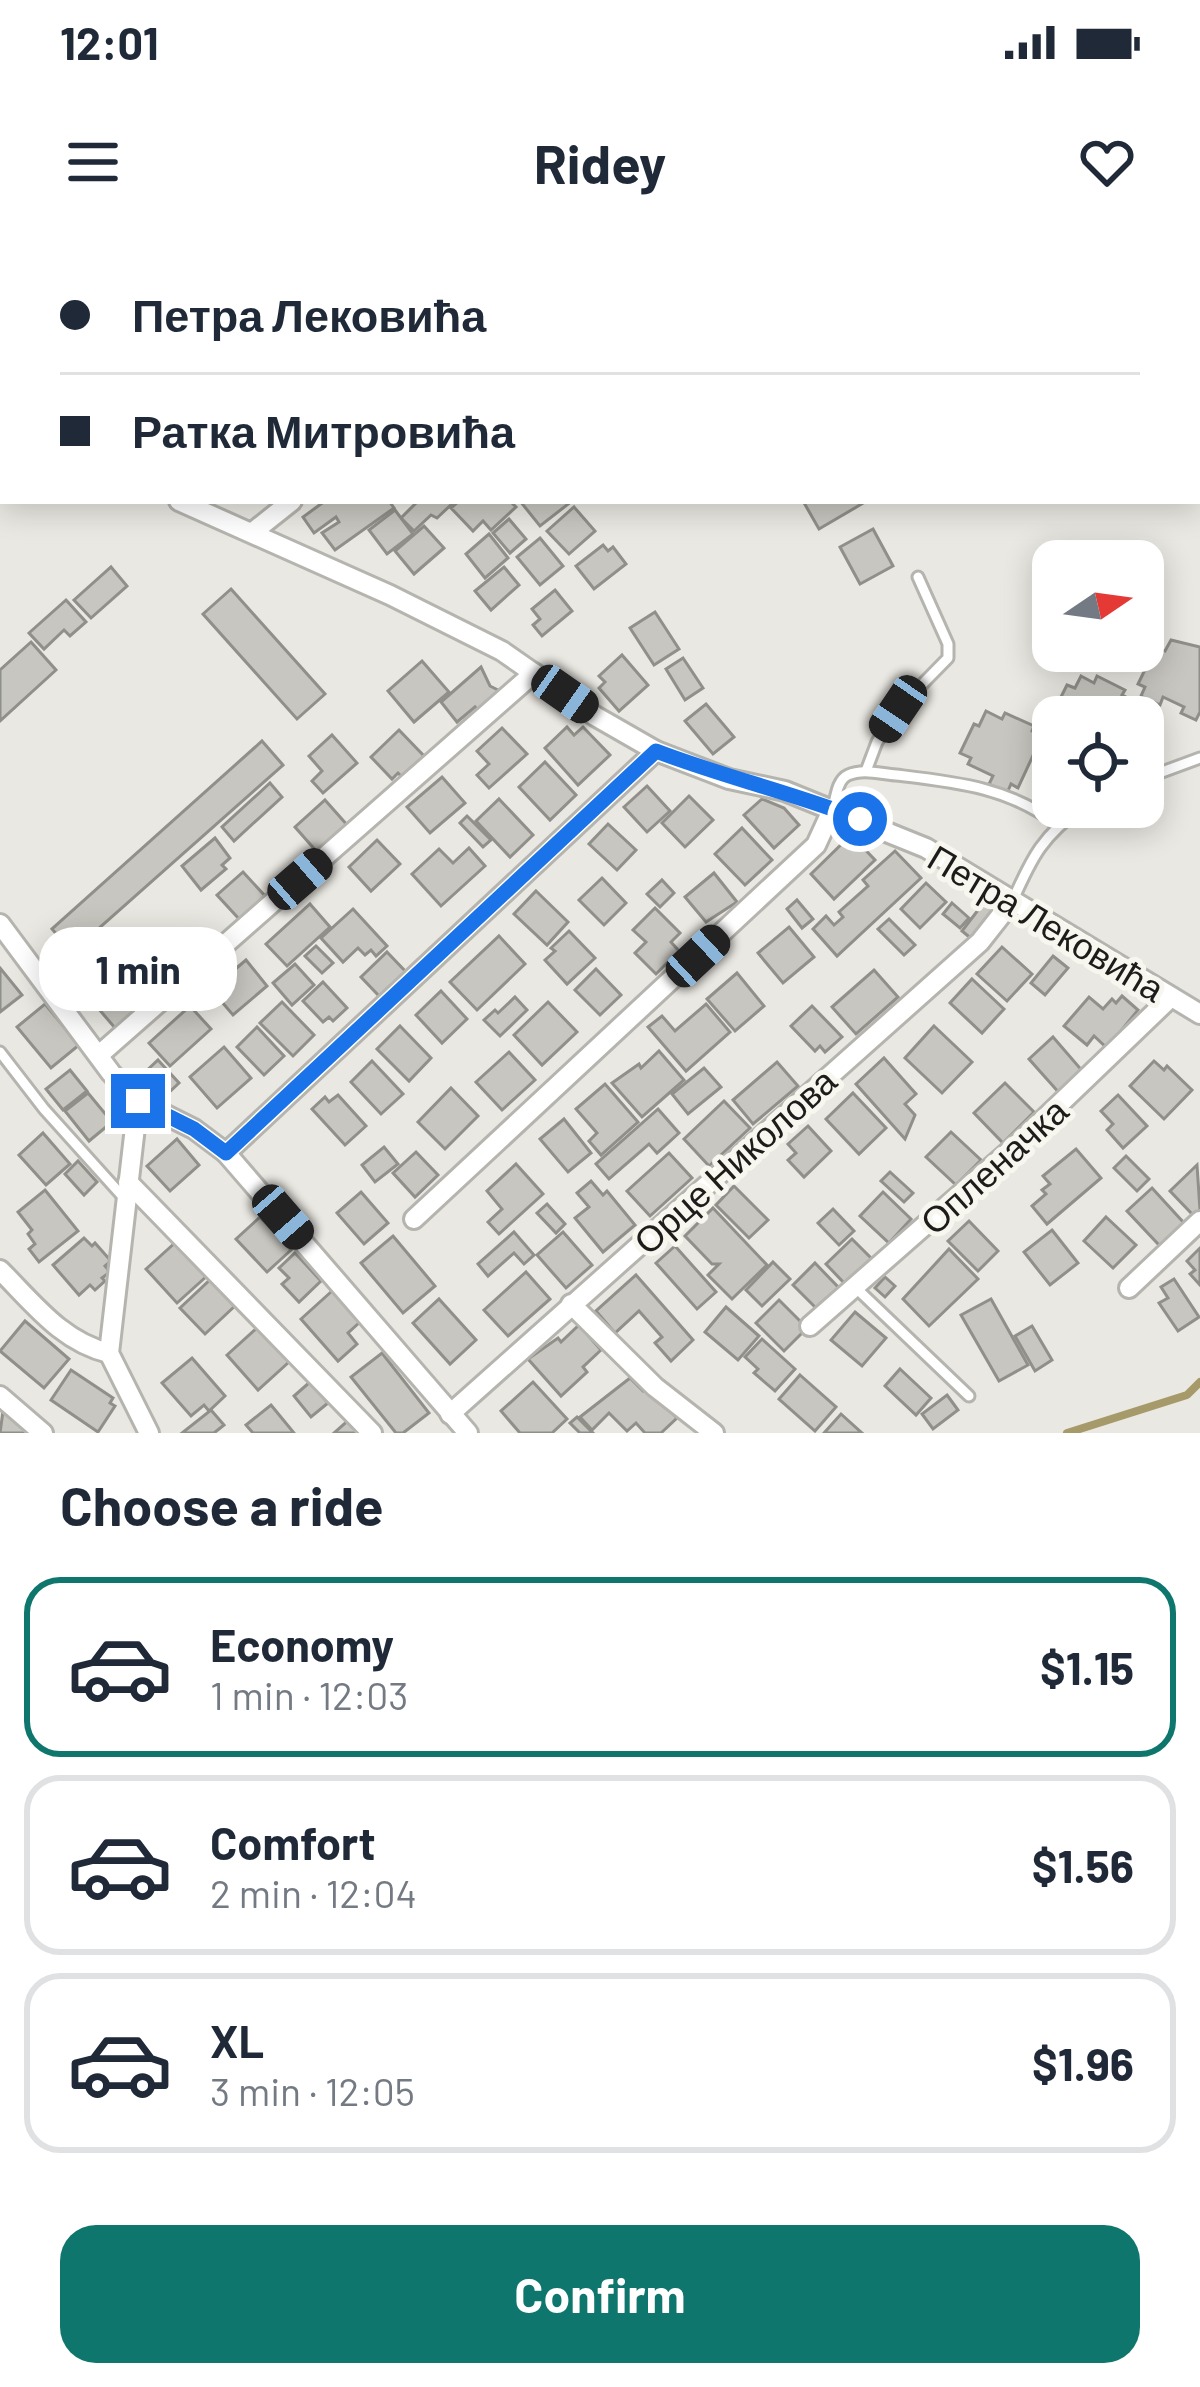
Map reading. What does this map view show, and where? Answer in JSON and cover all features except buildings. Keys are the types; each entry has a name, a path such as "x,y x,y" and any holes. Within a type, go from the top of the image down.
{"street":[{"name":"Петра Лековића","path":"186,504 502,651 595,716 656,751 729,779 833,808 926,848 1200,1014"},
{"path":"254,532 288,504"},
{"path":"99,1055 534,673"},
{"path":"226,1153 656,751"},
{"path":"413,1219 816,845 833,808"},
{"name":"Орце Николова","path":"450,1414 980,942 1013,900"},
{"path":"0,924 138,1101 194,1129 226,1153 468,1433"},
{"name":"Опленачка","path":"810,1326 1022,1141 1171,997"},
{"path":"138,1101 109,1353 148,1433"},
{"path":"126,1190 372,1433"},
{"path":"1129,1288 1200,1221"},
{"path":"0,1270 62,1333 109,1353"},
{"path":"571,1304 655,1387 714,1433"},
{"path":"0,1396 43,1433"}],"lane":[{"path":"866,771 898,709 948,658 948,644 918,577"},
{"path":"1164,771 1200,758"},
{"path":"833,808 840,781 866,771 950,779 985,787 1032,807"},
{"path":"1013,900 1033,853 1055,828"},
{"path":"0,1052 44,1109 126,1190"},
{"path":"855,1287 968,1396"}],"waterway":[{"path":"1067,1433 1187,1395 1200,1382"}],"route":[{"path":"138,1101 194,1129 226,1153 656,751 860,819"}]}
